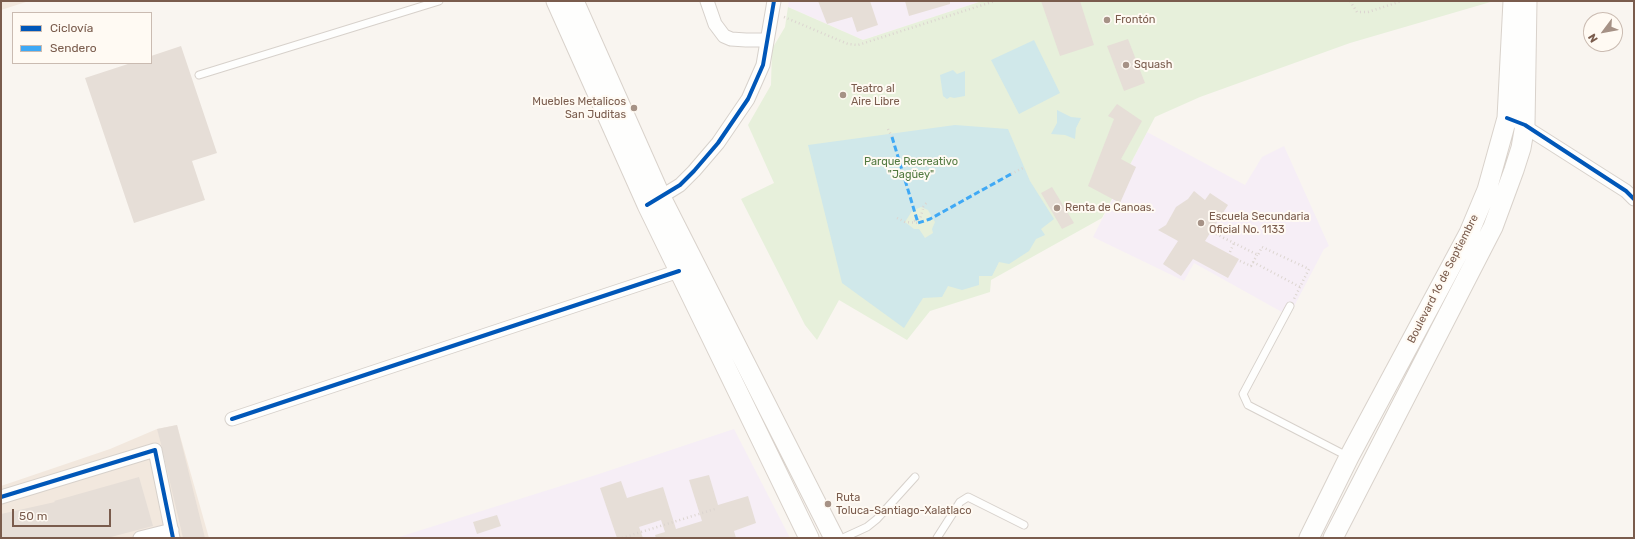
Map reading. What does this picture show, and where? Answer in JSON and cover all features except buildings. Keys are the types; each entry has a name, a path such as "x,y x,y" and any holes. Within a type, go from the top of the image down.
{"main road":[{"path":"556,1 654,201 834,538"},
{"path":"574,1 654,201 679,270 809,538"},
{"name":"Boulevard 16 de Septiembre","path":"1309,538 1349,457 1469,232 1487,190 1507,118 1513,1"},
{"name":"Boulevard 16 de Septiembre","path":"1333,538 1493,227 1514,170 1521,148 1525,125 1527,1"}],"street":[{"path":"707,1 715,24 724,36 731,39 767,40"},
{"path":"654,201 680,185 694,171 718,143 748,99 763,65 773,7"},
{"path":"1507,118 1525,125 1626,191 1634,199"},
{"path":"232,419 679,270"},
{"path":"1,496 155,450 172,534 140,538"}],"lane":[{"path":"199,75 439,1"},
{"path":"1290,306 1243,394 1248,405 1349,457"},
{"path":"843,538 866,527 877,519 915,477"},
{"path":"937,538 960,502 968,497 1024,525"}],"path":[{"path":"773,7 848,44 858,45 995,1"},
{"path":"1350,1 1357,12 1368,12 1402,1"},
{"path":"888,129 892,137"},
{"path":"1011,174 1026,167"},
{"path":"913,222 920,219 923,208 928,201"},
{"path":"897,218 905,222 918,223"},
{"path":"1216,234 1257,254"},
{"path":"1230,252 1234,243"},
{"path":"1240,261 1251,266 1262,247 1309,269 1290,306"},
{"path":"1253,262 1300,287"},
{"path":"622,538 715,509"}],"shaded area":[{"path":"1,1 29,1 1,10"},
{"path":"789,1 982,1 863,40 788,7"},
{"path":"1147,132 1245,185 1262,157 1284,146 1329,246 1324,249 1289,316 1194,263 1184,281 1093,237"},
{"path":"177,425 209,538 1,538 1,486 110,449 157,429"},
{"path":"734,429 790,538 396,538 602,473"}],"green space":[{"name":"Parque Recreativo \"Jagüey\"","path":"982,1 1494,1 1350,43 1200,97 1155,117 1102,218 991,280 990,292 930,311 907,340 839,300 817,340 805,325 741,199 774,183 748,125 771,85 772,49 785,27 788,7 863,40"}],"water":[{"path":"1034,40 1060,93 1019,114 991,60"},
{"path":"953,70 957,74 965,71 965,96 954,98 950,97 947,99 943,96 940,75"},
{"path":"1057,110 1071,117 1081,118 1076,128 1075,139 1065,135 1051,134 1057,123"},
{"path":"955,125 1008,129 1030,181 1054,219 1041,229 1045,235 1036,239 1029,251 1009,264 999,262 992,276 979,276 979,285 962,290 948,286 942,297 923,298 904,328 842,283 808,145","holes":["921,207 928,210 935,222 932,229 933,233 925,238 919,229 914,229 905,222 912,211"]}],"marked path":[{"path":"892,137 918,223 930,219 1011,174"}],"cycle path":[{"path":"647,205 680,185 694,171 718,143 748,99 763,65 774,1"},
{"path":"1507,118 1525,125 1626,191 1634,199"},
{"path":"232,419 679,271"},
{"path":"1,497 155,450 173,538"}],"place":[{"name":"Frontón","path":"1107,20"},
{"name":"Squash","path":"1126,65"},
{"name":"Teatro al Aire Libre","path":"843,95"},
{"name":"Muebles Metalicos San Juditas","path":"634,108"},
{"name":"Renta de Canoas.","path":"1057,208"},
{"name":"Escuela Secundaria Oficial No. 1133","path":"1201,223"},
{"name":"Ruta Toluca-Santiago-Xalatlaco","path":"828,504"}]}
